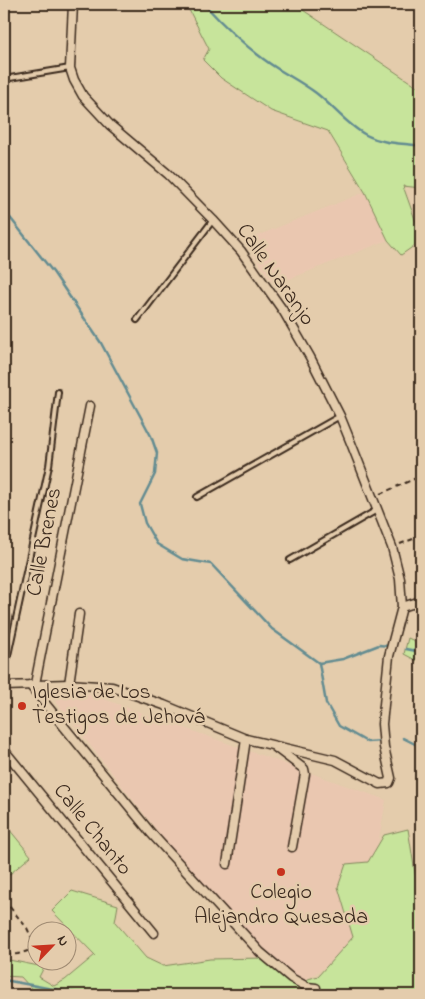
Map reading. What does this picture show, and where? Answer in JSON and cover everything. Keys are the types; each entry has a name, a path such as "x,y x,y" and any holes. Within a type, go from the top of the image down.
{"street":[{"name":"Calle Naranjo","path":"72,4 70,68 83,96 110,125 168,174 214,220 241,251 284,312 310,357 340,416 392,547 400,579 402,607 389,656 384,693 382,724 384,747 391,772 389,783 380,784 335,760 271,745"},
{"name":"Calle Brenes","path":"33,685 90,406"},
{"path":"402,607 421,601"},
{"path":"68,684 79,614"},
{"path":"4,686 68,684 112,687 164,705 246,739 271,745 304,769 305,774 292,847"},
{"path":"33,685 151,832 260,952 291,978 307,987 316,988"},
{"path":"227,864 246,739"},
{"name":"Calle Chanto","path":"4,750 154,933"}],"lane":[{"path":"4,79 70,68"},
{"path":"137,320 214,220"},
{"path":"4,674 49,466 58,392"},
{"path":"197,497 340,416"},
{"path":"290,560 377,510"}],"path":[{"path":"372,497 421,476"},
{"path":"392,547 421,536"},
{"path":"4,900 27,928 34,943 31,950 18,954 4,955"}],"shaded area":[{"path":"365,192 388,240 274,285 244,241"},
{"name":"Colegio Alejandro Quesada","path":"87,693 386,800 360,943 285,994 53,698"}],"green space":[{"path":"186,4 294,4 416,86 421,86 421,188 403,186 421,236 421,241 401,255 388,240 365,192 328,131 271,111 221,78 203,60 209,49"},
{"path":"408,638 421,644 421,663 404,654"},
{"path":"4,823 31,856 4,879"},
{"path":"408,829 421,905 421,995 37,995 21,977 4,976 4,959 28,964 28,972 42,972 39,977 54,986 75,972 78,972 78,969 95,955 78,938 78,922 63,922 52,911 72,891 118,905 115,922 146,958 163,966 210,959 265,958 292,984 318,976 353,937 338,887 346,864 368,862 384,835"}],"waterway":[{"path":"204,4 248,47 316,93 359,131 379,140 421,146"},
{"path":"4,210 53,272 101,343 151,436 157,453 155,474 140,504 145,523 157,544 182,559 211,564 272,629 319,663 343,659 379,645 388,646"},
{"path":"406,649 421,652"},
{"path":"319,663 326,703 339,726 367,742 382,741"},
{"path":"403,738 421,747"},
{"path":"4,980 85,995"}],"place":[{"name":"Iglesia de Los Testigos de Jehová","path":"22,706"},
{"name":"Colegio Alejandro Quesada","path":"281,872"}]}
